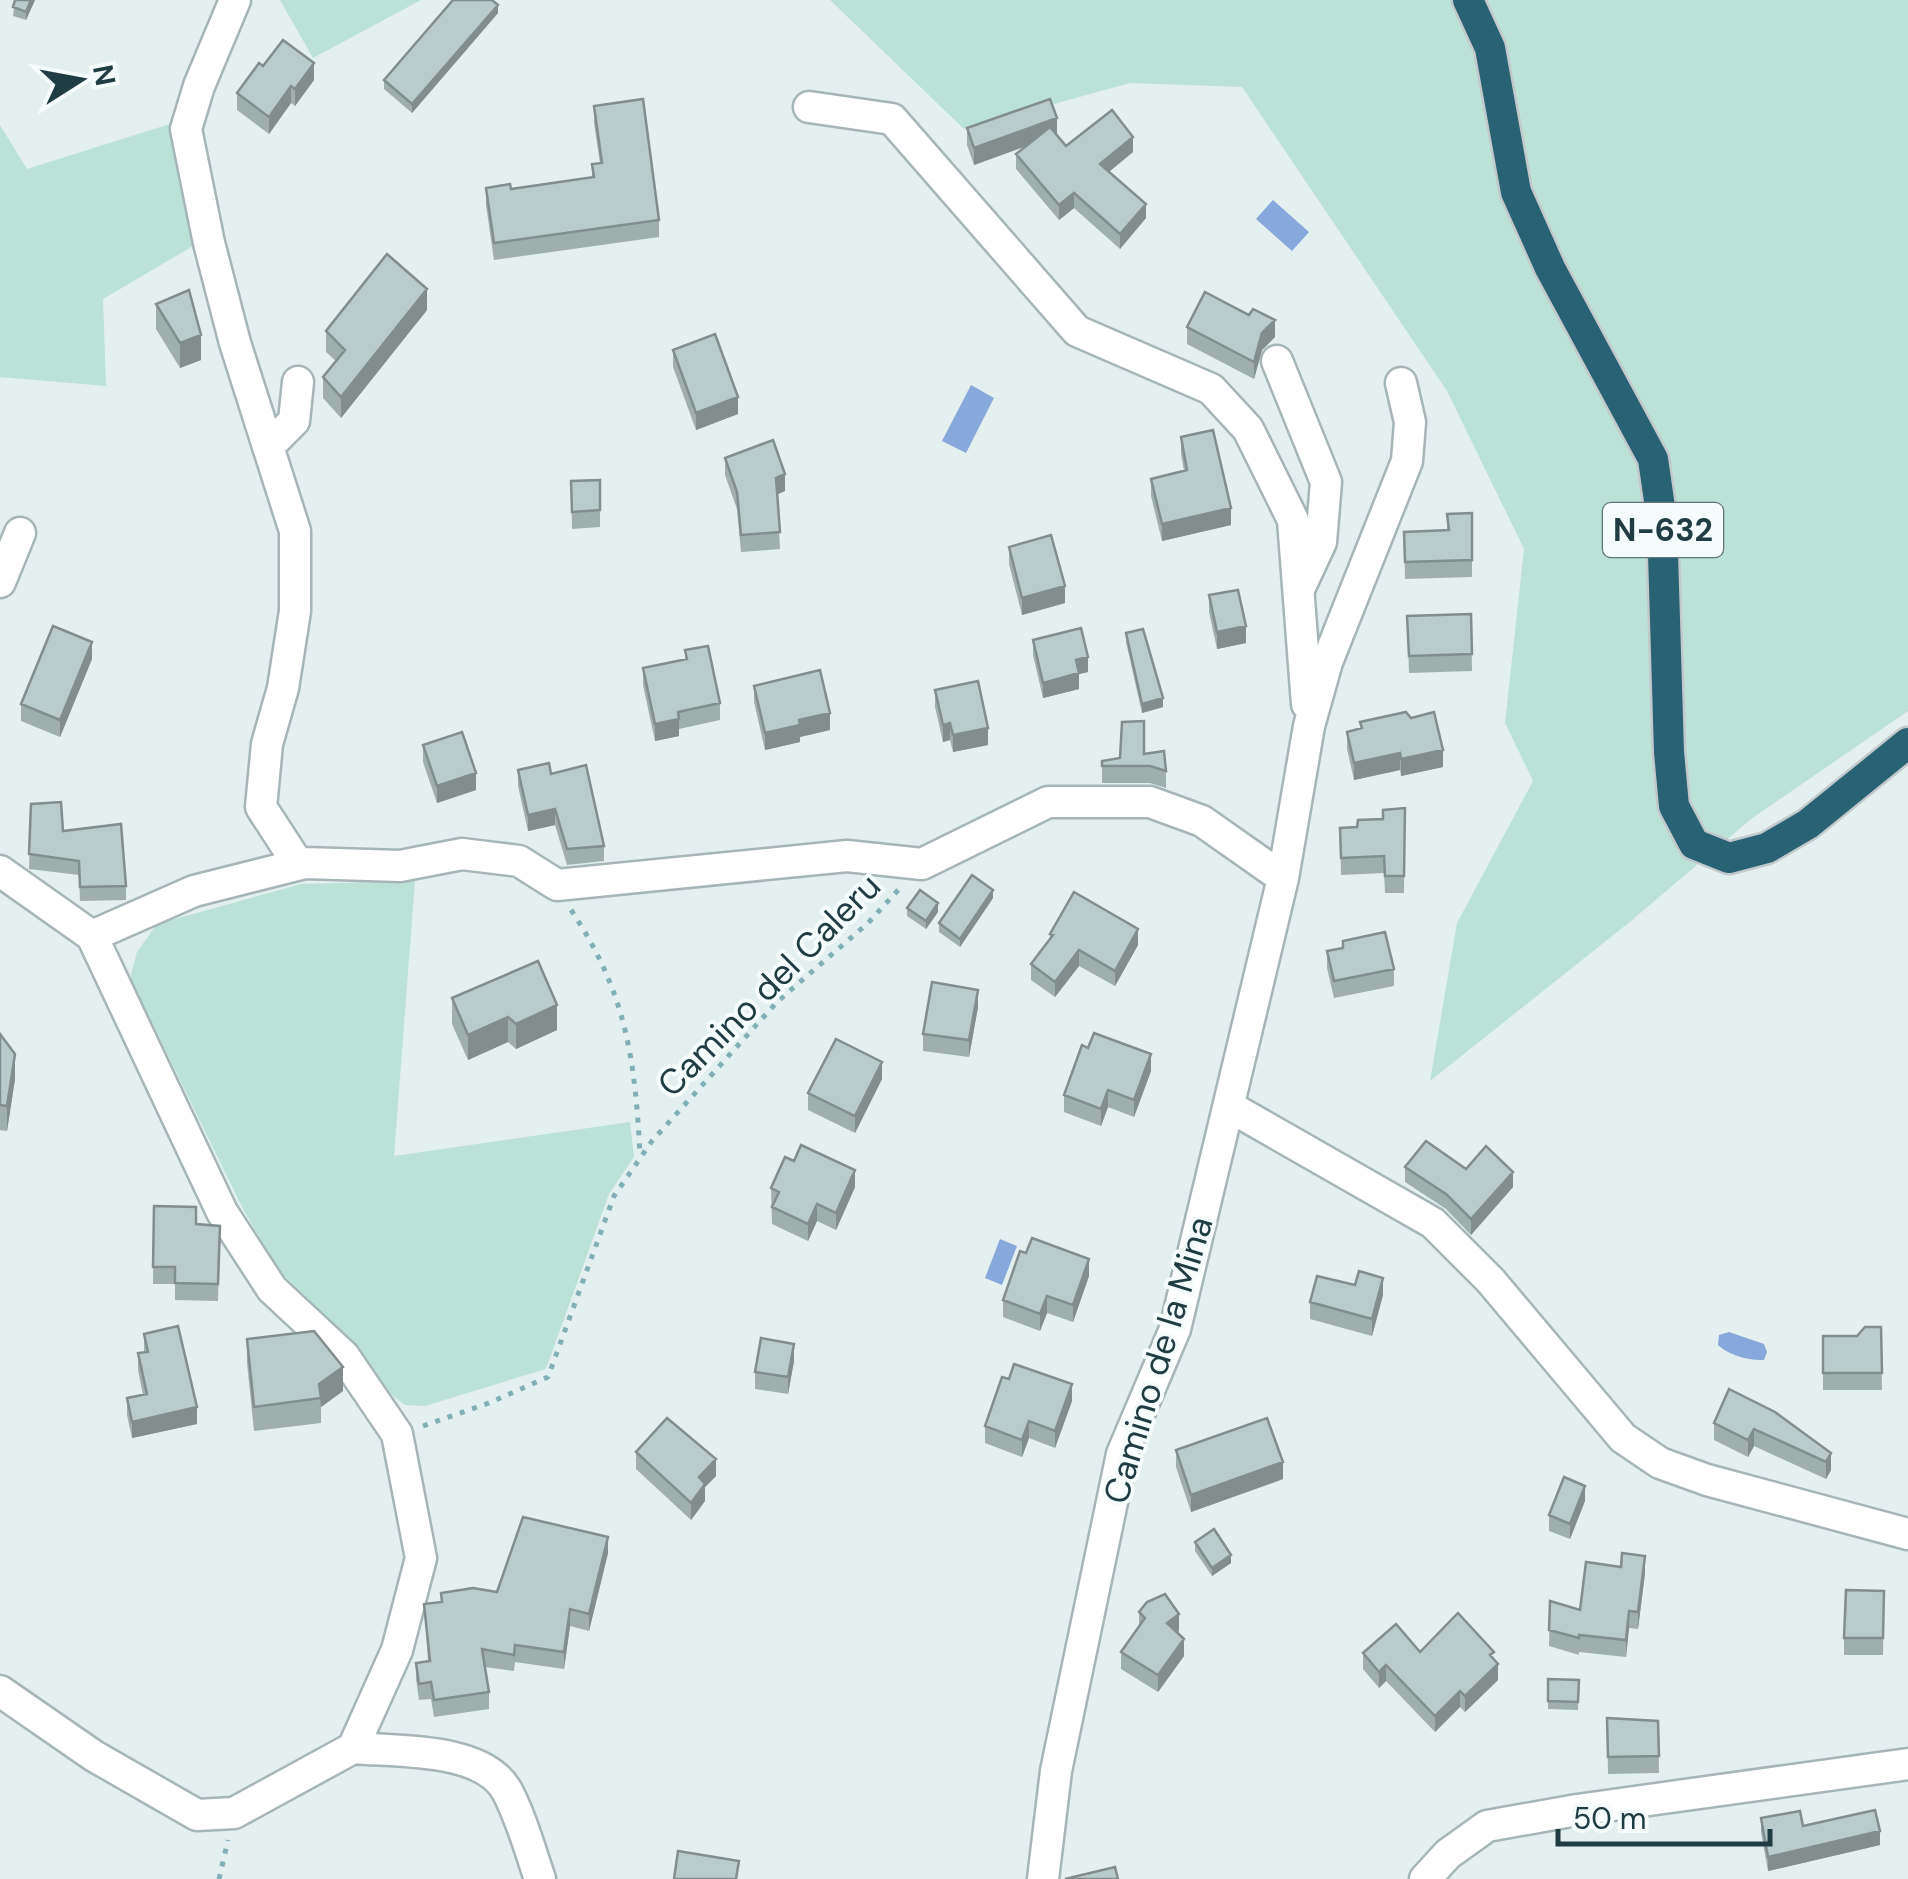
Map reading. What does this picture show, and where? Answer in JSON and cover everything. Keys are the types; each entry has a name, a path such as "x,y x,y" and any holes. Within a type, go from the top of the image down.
{"highway":[{"name":"N-632","path":"1468,0 1490,48 1516,192 1550,268 1653,459 1662,522 1674,806 1694,844 1729,858 1767,848 1808,824 1908,744"}],"street":[{"path":"234,0 186,129 209,243 235,342 294,531 295,611 283,688 268,744 261,808 298,864"},
{"path":"810,107 892,119 1078,331 1210,390 1248,429 1293,520 1309,726"},
{"path":"1277,362 1326,482 1321,542 1298,590"},
{"path":"268,447 294,421 298,382"},
{"path":"1309,726 1327,662 1406,460 1410,422 1402,383"},
{"path":"0,582 20,533"},
{"name":"Camino de la Mina","path":"1043,1879 1056,1771 1122,1454 1175,1328 1283,878 1309,726"},
{"path":"92,936 194,890 298,864 400,866 462,854 519,861 557,885 847,856 922,864 1048,802 1150,802 1202,820 1283,878"},
{"path":"0,871 92,936 222,1212 272,1288 344,1356 397,1434 421,1558 398,1650 353,1748"},
{"path":"1230,1107 1434,1223 1490,1280 1623,1438 1660,1464 1908,1534"},
{"path":"0,1691 94,1756 197,1814 234,1812 353,1748 448,1756 489,1770 506,1789 540,1879"},
{"path":"1425,1879 1448,1854 1488,1826 1908,1764"}],"path":[{"name":"Camino del Caleru","path":"397,1434 489,1403 548,1377 614,1196 641,1158 777,1002 868,923 922,864"},
{"path":"557,885 594,944 618,997 630,1039 641,1158"},
{"path":"219,1879 234,1812"}],"green space":[{"path":"280,0 421,0 313,58"},
{"path":"830,0 1908,0 1908,711 1751,819 1631,921 1430,1081 1457,923 1533,781 1505,723 1524,549 1447,391 1242,87 1130,83 964,129"},
{"path":"173,123 198,243 103,299 106,386 0,377 0,125 27,169"},
{"path":"415,881 394,1156 630,1122 634,1157 609,1194 546,1369 425,1406 405,1405 392,1395 323,1313 278,1270 243,1209 130,978 137,952 157,924 301,884"}],"water":[{"path":"1273,200 1309,232 1292,251 1256,219"},
{"path":"971,385 994,398 966,453 942,441"},
{"path":"1000,1239 1017,1246 1002,1285 985,1278"},
{"path":"1729,1332 1764,1344 1764,1360 1739,1357 1722,1349 1718,1345 1719,1335"}],"building":[{"path":"15,0 31,0 26,12 13,7"},
{"path":"453,0 492,0 498,5 412,104 384,80"},
{"path":"283,40 314,63 269,117 237,93 259,63 263,66"},
{"path":"643,99 659,220 494,243 486,188 510,184 511,189 594,177 592,164 602,163 594,106"},
{"path":"1050,99 1057,118 974,148 967,128"},
{"path":"1112,110 1133,137 1100,164 1146,204 1120,234 1074,193 1059,205 1016,154 1050,127 1066,146"},
{"path":"387,254 427,289 341,397 323,377 345,350 326,331"},
{"path":"189,290 201,335 180,343 156,304"},
{"path":"1205,292 1249,315 1253,309 1275,320 1262,333 1254,362 1187,327"},
{"path":"715,334 738,397 696,413 673,350"},
{"path":"1213,430 1231,508 1162,524 1151,479 1187,470 1181,437"},
{"path":"773,440 785,474 776,478 780,532 741,535 737,492 725,458"},
{"path":"600,480 600,510 572,512 571,481"},
{"path":"1472,513 1472,560 1405,562 1404,532 1449,530 1447,514"},
{"path":"1051,535 1065,586 1022,598 1009,547"},
{"path":"1238,590 1246,626 1217,632 1209,595"},
{"path":"1471,614 1472,654 1409,656 1407,616"},
{"path":"53,626 92,642 60,720 21,704"},
{"path":"1081,628 1088,657 1076,660 1079,673 1043,683 1033,640"},
{"path":"1143,629 1163,698 1142,704 1126,633"},
{"path":"708,646 720,703 678,712 679,719 655,724 643,668 687,659 685,650"},
{"path":"820,670 830,713 765,733 754,686"},
{"path":"978,681 988,728 953,735 950,723 943,725 935,690"},
{"path":"1406,712 1411,718 1434,712 1443,750 1401,759 1400,753 1354,763 1347,732 1362,728 1360,722"},
{"path":"1144,721 1144,754 1164,751 1166,771 1150,766 1102,766 1102,761 1120,758 1122,722"},
{"path":"462,732 476,773 437,786 423,745"},
{"path":"549,763 551,774 586,765 604,846 567,849 555,809 528,815 518,770"},
{"path":"61,802 63,831 121,824 126,886 80,887 79,861 29,854 31,804"},
{"path":"1405,808 1404,876 1385,876 1384,856 1341,858 1340,828 1357,827 1358,820 1383,819 1383,810"},
{"path":"972,875 993,890 960,939 939,923"},
{"path":"920,890 938,903 926,921 907,908"},
{"path":"1074,892 1138,929 1115,971 1079,950 1055,982 1031,964 1053,935 1050,934"},
{"path":"1385,932 1394,969 1334,981 1327,951 1343,948 1343,941"},
{"path":"538,961 557,1005 516,1024 508,1017 468,1035 452,998"},
{"path":"932,982 978,990 969,1040 923,1034"},
{"path":"1094,1033 1151,1054 1134,1100 1108,1090 1101,1109 1064,1095 1082,1045 1088,1048"},
{"path":"0,1034 15,1054 7,1106 0,1105"},
{"path":"836,1039 882,1062 855,1116 808,1093"},
{"path":"1426,1141 1466,1169 1486,1146 1513,1172 1471,1219 1446,1194 1405,1167"},
{"path":"801,1145 855,1170 836,1213 817,1204 808,1224 772,1207 779,1192 771,1188 785,1157 794,1161"},
{"path":"154,1206 196,1207 196,1224 220,1226 218,1284 175,1283 175,1267 153,1267"},
{"path":"1032,1238 1089,1259 1073,1305 1047,1296 1040,1314 1003,1300 1020,1251 1026,1253"},
{"path":"1359,1271 1383,1278 1372,1319 1310,1302 1317,1276 1355,1285"},
{"path":"178,1326 197,1407 132,1422 127,1398 147,1394 138,1353 148,1352 144,1334"},
{"path":"1865,1327 1881,1327 1882,1373 1823,1373 1823,1336 1857,1336"},
{"path":"314,1331 343,1367 319,1384 321,1398 254,1407 247,1339"},
{"path":"761,1338 794,1344 788,1377 755,1372"},
{"path":"1014,1364 1072,1384 1055,1431 1029,1421 1022,1440 985,1426 1002,1377 1009,1379"},
{"path":"1729,1389 1775,1412 1831,1453 1826,1462 1754,1429 1748,1440 1714,1423"},
{"path":"667,1418 716,1459 699,1477 705,1484 691,1503 636,1452"},
{"path":"1267,1418 1283,1462 1191,1495 1176,1450"},
{"path":"1564,1477 1585,1486 1570,1524 1549,1515"},
{"path":"523,1517 608,1537 589,1614 570,1609 564,1652 515,1645 514,1655 482,1649 489,1692 434,1700 431,1682 419,1684 416,1663 430,1661 424,1604 442,1602 441,1593 473,1588 497,1592"},
{"path":"1214,1529 1231,1555 1212,1568 1195,1542"},
{"path":"1622,1553 1645,1556 1638,1612 1629,1611 1626,1640 1579,1638 1549,1630 1550,1601 1580,1610 1586,1562 1621,1567"},
{"path":"1846,1590 1884,1591 1883,1638 1844,1638"},
{"path":"1165,1594 1179,1614 1167,1623 1184,1639 1158,1675 1121,1652 1145,1618 1139,1612 1147,1602"},
{"path":"1458,1613 1494,1652 1490,1655 1498,1664 1465,1696 1460,1691 1435,1716 1386,1665 1379,1672 1363,1653 1396,1624 1420,1652"},
{"path":"1548,1679 1579,1680 1578,1702 1548,1701"},
{"path":"1607,1718 1658,1721 1659,1756 1608,1757"},
{"path":"1875,1810 1880,1831 1768,1857 1761,1818 1800,1811 1803,1826"},
{"path":"678,1851 739,1861 736,1879 674,1879"},
{"path":"1115,1867 1118,1879 1065,1879"}]}
